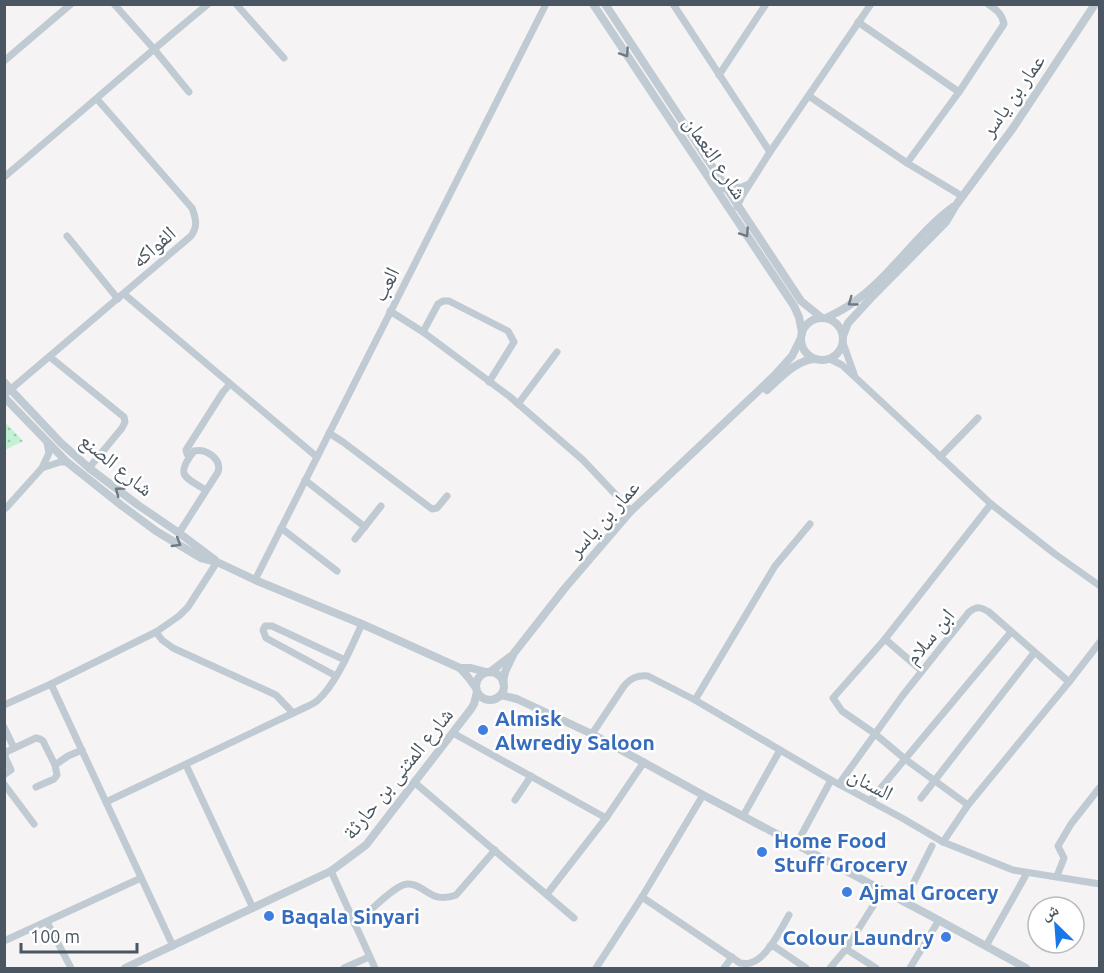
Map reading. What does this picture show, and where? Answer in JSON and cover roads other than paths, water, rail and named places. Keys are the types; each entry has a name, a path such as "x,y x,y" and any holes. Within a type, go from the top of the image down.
{"street":[{"path":"4,61 71,4"},
{"path":"114,4 189,92"},
{"path":"4,177 207,4"},
{"path":"236,4 284,58"},
{"name":"العب","path":"255,580 546,4"},
{"name":"شارع النعمان","path":"593,4 794,306 801,336"},
{"name":"شارع النعمان","path":"605,4 801,301 824,318"},
{"path":"672,4 770,152"},
{"path":"718,75 766,4"},
{"path":"732,213 770,152 871,4"},
{"path":"907,163 959,92 1004,24 999,11 988,4"},
{"name":"عمار بن ياسر","path":"843,339 849,323 871,298 946,222 962,196 1013,128 1096,8"},
{"path":"858,22 959,92"},
{"path":"809,96 907,163 962,196"},
{"name":"الفواكه","path":"7,394 191,236 196,224 192,208 97,99"},
{"path":"717,191 749,184"},
{"name":"عمار بن ياسر","path":"824,318 851,304 871,288 939,217 956,205"},
{"path":"67,236 121,296 317,457"},
{"path":"423,332 438,304 442,301 449,301 508,330 514,342 489,381"},
{"path":"390,311 423,332 518,404 584,460 632,511"},
{"path":"855,376 837,325 824,318 809,322 801,336 804,350 808,354 842,364 991,504 1100,586"},
{"name":"عمار بن ياسر","path":"504,683 505,672 514,653 565,588 632,511 775,375 792,356 801,336"},
{"path":"821,359 830,358 836,354 843,339"},
{"path":"518,404 557,351"},
{"path":"50,357 124,417 125,422 122,428 88,468"},
{"name":"عمار بن ياسر","path":"730,417 741,411 796,366 807,359 821,359"},
{"name":"شارع الصنع","path":"4,382 7,394 47,443 67,462 156,531 201,558 217,562 460,668 488,672"},
{"path":"190,456 186,450 230,384"},
{"name":"شارع الصنع","path":"7,394 88,468 205,551 217,562"},
{"path":"940,457 978,418"},
{"path":"329,433 432,509 437,508 447,496"},
{"path":"6,508 42,468 49,453 47,443"},
{"path":"179,533 218,472 220,466 213,456 200,450 194,451 183,469 183,474 206,490"},
{"path":"42,468 67,462"},
{"path":"305,480 365,527"},
{"path":"968,805 842,711 833,698 885,639 991,504"},
{"path":"355,539 381,506"},
{"path":"695,700 775,566 810,524"},
{"path":"281,528 337,572"},
{"path":"4,705 156,632 188,607 217,562"},
{"name":"ابن سلام","path":"839,784 874,733 969,612 975,608 982,607 989,612 1069,682"},
{"path":"106,802 318,700 336,676 362,624"},
{"path":"336,676 266,638 263,630 265,626 272,626 345,660"},
{"path":"156,632 173,648 276,695 293,713"},
{"path":"870,801 1011,632"},
{"path":"885,639 922,671"},
{"path":"943,842 968,805 1100,642"},
{"path":"921,798 1034,652"},
{"name":"عمار بن ياسر","path":"488,672 514,653"},
{"name":"شارع الصنع","path":"460,668 476,690"},
{"path":"517,699 500,676 488,672 479,676 476,690 483,698 494,699 501,695 517,699 592,734 1026,969"},
{"name":"السنان","path":"592,734 630,679 648,676 695,700 831,780 943,842 1013,870 1100,884"},
{"path":"494,699 502,693 504,683"},
{"path":"51,684 173,946"},
{"name":"شارع المثنى بن حارثة","path":"124,969 331,871 366,845 471,709 476,690"},
{"name":"شارع المثنى بن حارثة","path":"471,709 494,699"},
{"path":"4,727 14,748"},
{"path":"453,733 606,818"},
{"path":"4,775 11,770 5,753 36,738 40,739 57,772 56,777 36,787"},
{"path":"55,765 82,750"},
{"path":"743,816 780,750"},
{"path":"547,894 606,818 644,762"},
{"path":"186,765 253,908"},
{"path":"515,800 531,776"},
{"path":"796,845 831,780"},
{"path":"414,782 574,918"},
{"path":"4,784 34,825"},
{"path":"1057,876 1064,858 1058,846 1071,824 1100,787"},
{"path":"596,969 703,795"},
{"path":"904,902 932,846"},
{"path":"355,925 396,889 407,884 440,898 456,895 495,850"},
{"path":"331,871 375,969"},
{"path":"986,946 1027,873"},
{"path":"4,941 141,878"},
{"path":"830,969 846,949 883,890"},
{"path":"642,897 740,963 750,963 760,958 789,915"},
{"path":"910,969 939,920"},
{"path":"47,922 71,969"},
{"path":"770,946 775,947 806,969"},
{"path":"846,949 876,969"},
{"path":"344,969 369,957"},
{"path":"724,969 732,957"}],"place":[{"name":"Almisk Alwrediy Saloon","path":"483,730"},
{"name":"Home Food Stuff Grocery","path":"762,852"},
{"name":"Ajmal Grocery","path":"847,892"},
{"name":"Baqala Sinyari","path":"269,916"},
{"name":"Colour Laundry","path":"946,937"}]}
